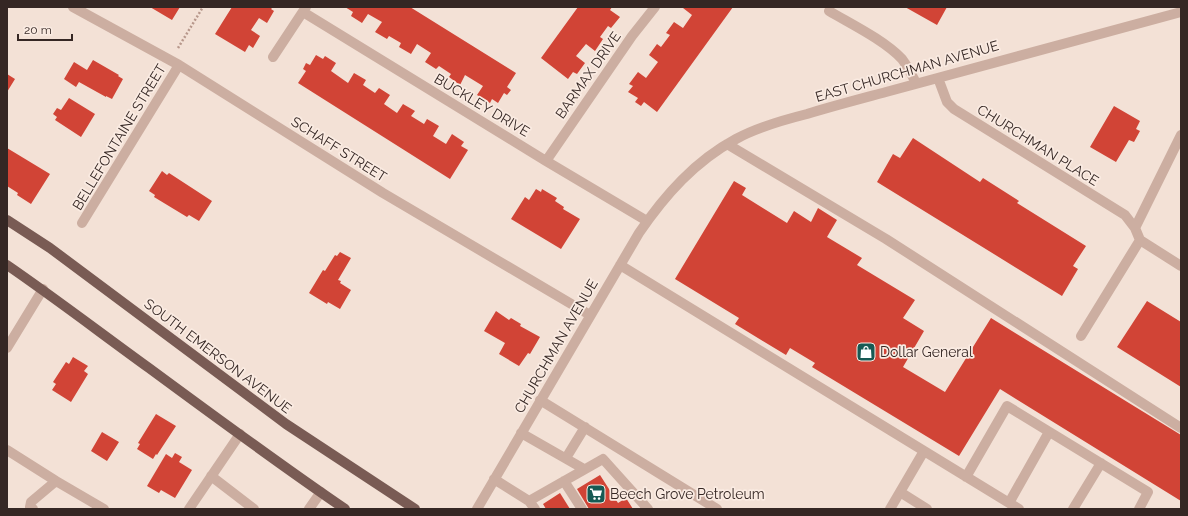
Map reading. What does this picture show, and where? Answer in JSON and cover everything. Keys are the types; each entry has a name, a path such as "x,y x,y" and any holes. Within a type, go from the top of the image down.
{"main road":[{"name":"SOUTH EMERSON AVENUE","path":"7,220 50,248 286,424 415,509"},
{"path":"7,265 43,289 240,434 345,509"}],"street":[{"name":"SCHAFF STREET","path":"73,7 175,63 383,193 590,315"},
{"name":"BARMAX DRIVE","path":"546,161 632,36 655,7"},
{"name":"BUCKLEY DRIVE","path":"304,10 546,161 647,221"},
{"path":"273,57 304,10"},
{"path":"829,11 884,44 901,58 909,68 916,83"},
{"name":"EAST CHURCHMAN AVENUE","path":"662,200 691,170 727,144 752,131 782,121 938,78 1004,58 1181,12"},
{"name":"BELLEFONTAINE STREET","path":"82,223 175,63"},
{"name":"CHURCHMAN PLACE","path":"938,78 947,102 954,109 1125,215 1135,228 1140,240"},
{"path":"1135,228 1181,135"},
{"path":"727,144 886,239 1181,428"},
{"name":"CHURCHMAN AVENUE","path":"477,509 590,315 647,221 662,200"},
{"path":"1081,336 1140,240 1181,266"},
{"path":"620,265 1019,509"},
{"path":"7,348 43,289"},
{"path":"540,400 717,509"},
{"path":"966,477 1007,406 1148,492 1139,509"},
{"path":"566,458 585,427"},
{"path":"1009,503 1049,432"},
{"path":"521,433 566,458 584,470"},
{"path":"189,509 240,434"},
{"path":"7,450 56,482 104,509"},
{"path":"890,509 924,451"},
{"path":"494,479 532,505 564,481 603,459 648,509"},
{"path":"1073,509 1101,463"},
{"path":"211,476 254,509"},
{"path":"564,481 577,507"},
{"path":"33,509 30,507 31,502 56,482"},
{"path":"309,509 321,492"},
{"path":"900,492 927,509"}],"path":[{"name":"BELLEFONTAINE STREET","path":"175,63 203,7"}],"building":[{"path":"150,7 180,7 172,20"},
{"path":"232,7 273,7 271,9 274,11 267,23 259,18 251,30 260,36 253,48 249,45 245,52 215,34"},
{"path":"345,7 410,7 516,73 507,87 511,90 507,95 504,93 498,103 492,99 490,103 477,95 483,86 465,75 460,85 449,77 451,74 439,66 436,69 425,62 431,53 417,44 411,54 399,47 401,43 389,36 387,39 375,32 382,22 368,14 362,23 351,16 353,12"},
{"path":"578,7 612,7 610,10 620,17 611,28 608,26 600,37 603,39 595,51 586,44 576,56 585,63 577,74 573,72 568,79 541,58"},
{"path":"733,7 657,112 644,102 641,106 635,102 638,98 628,92 633,86 629,84 638,72 646,78 658,62 649,55 657,44 661,47 670,35 666,33 674,22 683,28 692,15 683,8"},
{"path":"905,7 947,7 937,25"},
{"path":"316,55 323,59 325,56 336,63 331,71 348,83 354,73 366,80 363,85 375,93 379,88 390,95 384,104 397,113 403,104 415,111 411,116 424,124 427,119 439,126 433,136 446,144 452,134 464,142 461,146 468,150 450,179 298,83 306,71 303,69 306,63 310,65"},
{"path":"93,60 119,75 118,76 123,79 112,99 79,82 76,87 64,79 74,62 87,70"},
{"path":"7,74 15,79 7,92"},
{"path":"69,98 95,114 81,137 55,120 57,117 53,114 57,108 61,110"},
{"path":"1114,106 1140,121 1136,129 1140,131 1134,142 1129,140 1116,162 1090,147"},
{"path":"913,138 980,182 983,178 1019,201 1017,203 1086,246 1073,266 1078,269 1062,296 877,182 893,154 900,158"},
{"path":"7,148 50,174 31,204 7,186"},
{"path":"162,171 167,175 169,173 212,201 199,221 189,215 187,217 154,197 155,195 149,191"},
{"path":"734,181 746,188 742,195 787,223 794,211 811,222 818,208 837,220 827,237 862,258 857,265 915,300 903,318 924,331 903,367 945,392 991,318 1181,435 1181,501 1000,389 959,456 812,367 815,363 790,348 786,355 735,324 739,318 675,279"},
{"path":"536,189 541,192 542,189 557,198 555,201 564,207 563,209 580,219 561,249 511,219 525,197 529,200"},
{"path":"340,252 351,258 338,280 351,290 340,309 328,302 327,304 309,293 323,270 325,271 335,255 337,256"},
{"path":"1147,301 1181,322 1181,387 1117,347"},
{"path":"496,311 509,320 511,318 521,324 520,326 540,337 530,354 528,353 519,366 499,354 505,343 484,331"},
{"path":"73,357 88,366 84,371 88,374 71,402 52,390 56,384 53,382 66,362 69,364"},
{"path":"156,414 176,426 153,459 137,449 140,444 138,443"},
{"path":"102,432 119,442 107,461 91,451"},
{"path":"175,453 182,457 179,462 192,470 175,498 161,490 159,493 147,486 166,454 172,458"},
{"name":"Beech Grove Petroleum","path":"600,475 618,503 626,498 633,509 589,509 577,489"},
{"path":"560,493 570,509 546,509 543,504"}],"place":[{"name":"Dollar General","path":"866,352"},
{"name":"Beech Grove Petroleum","path":"596,494"}]}
